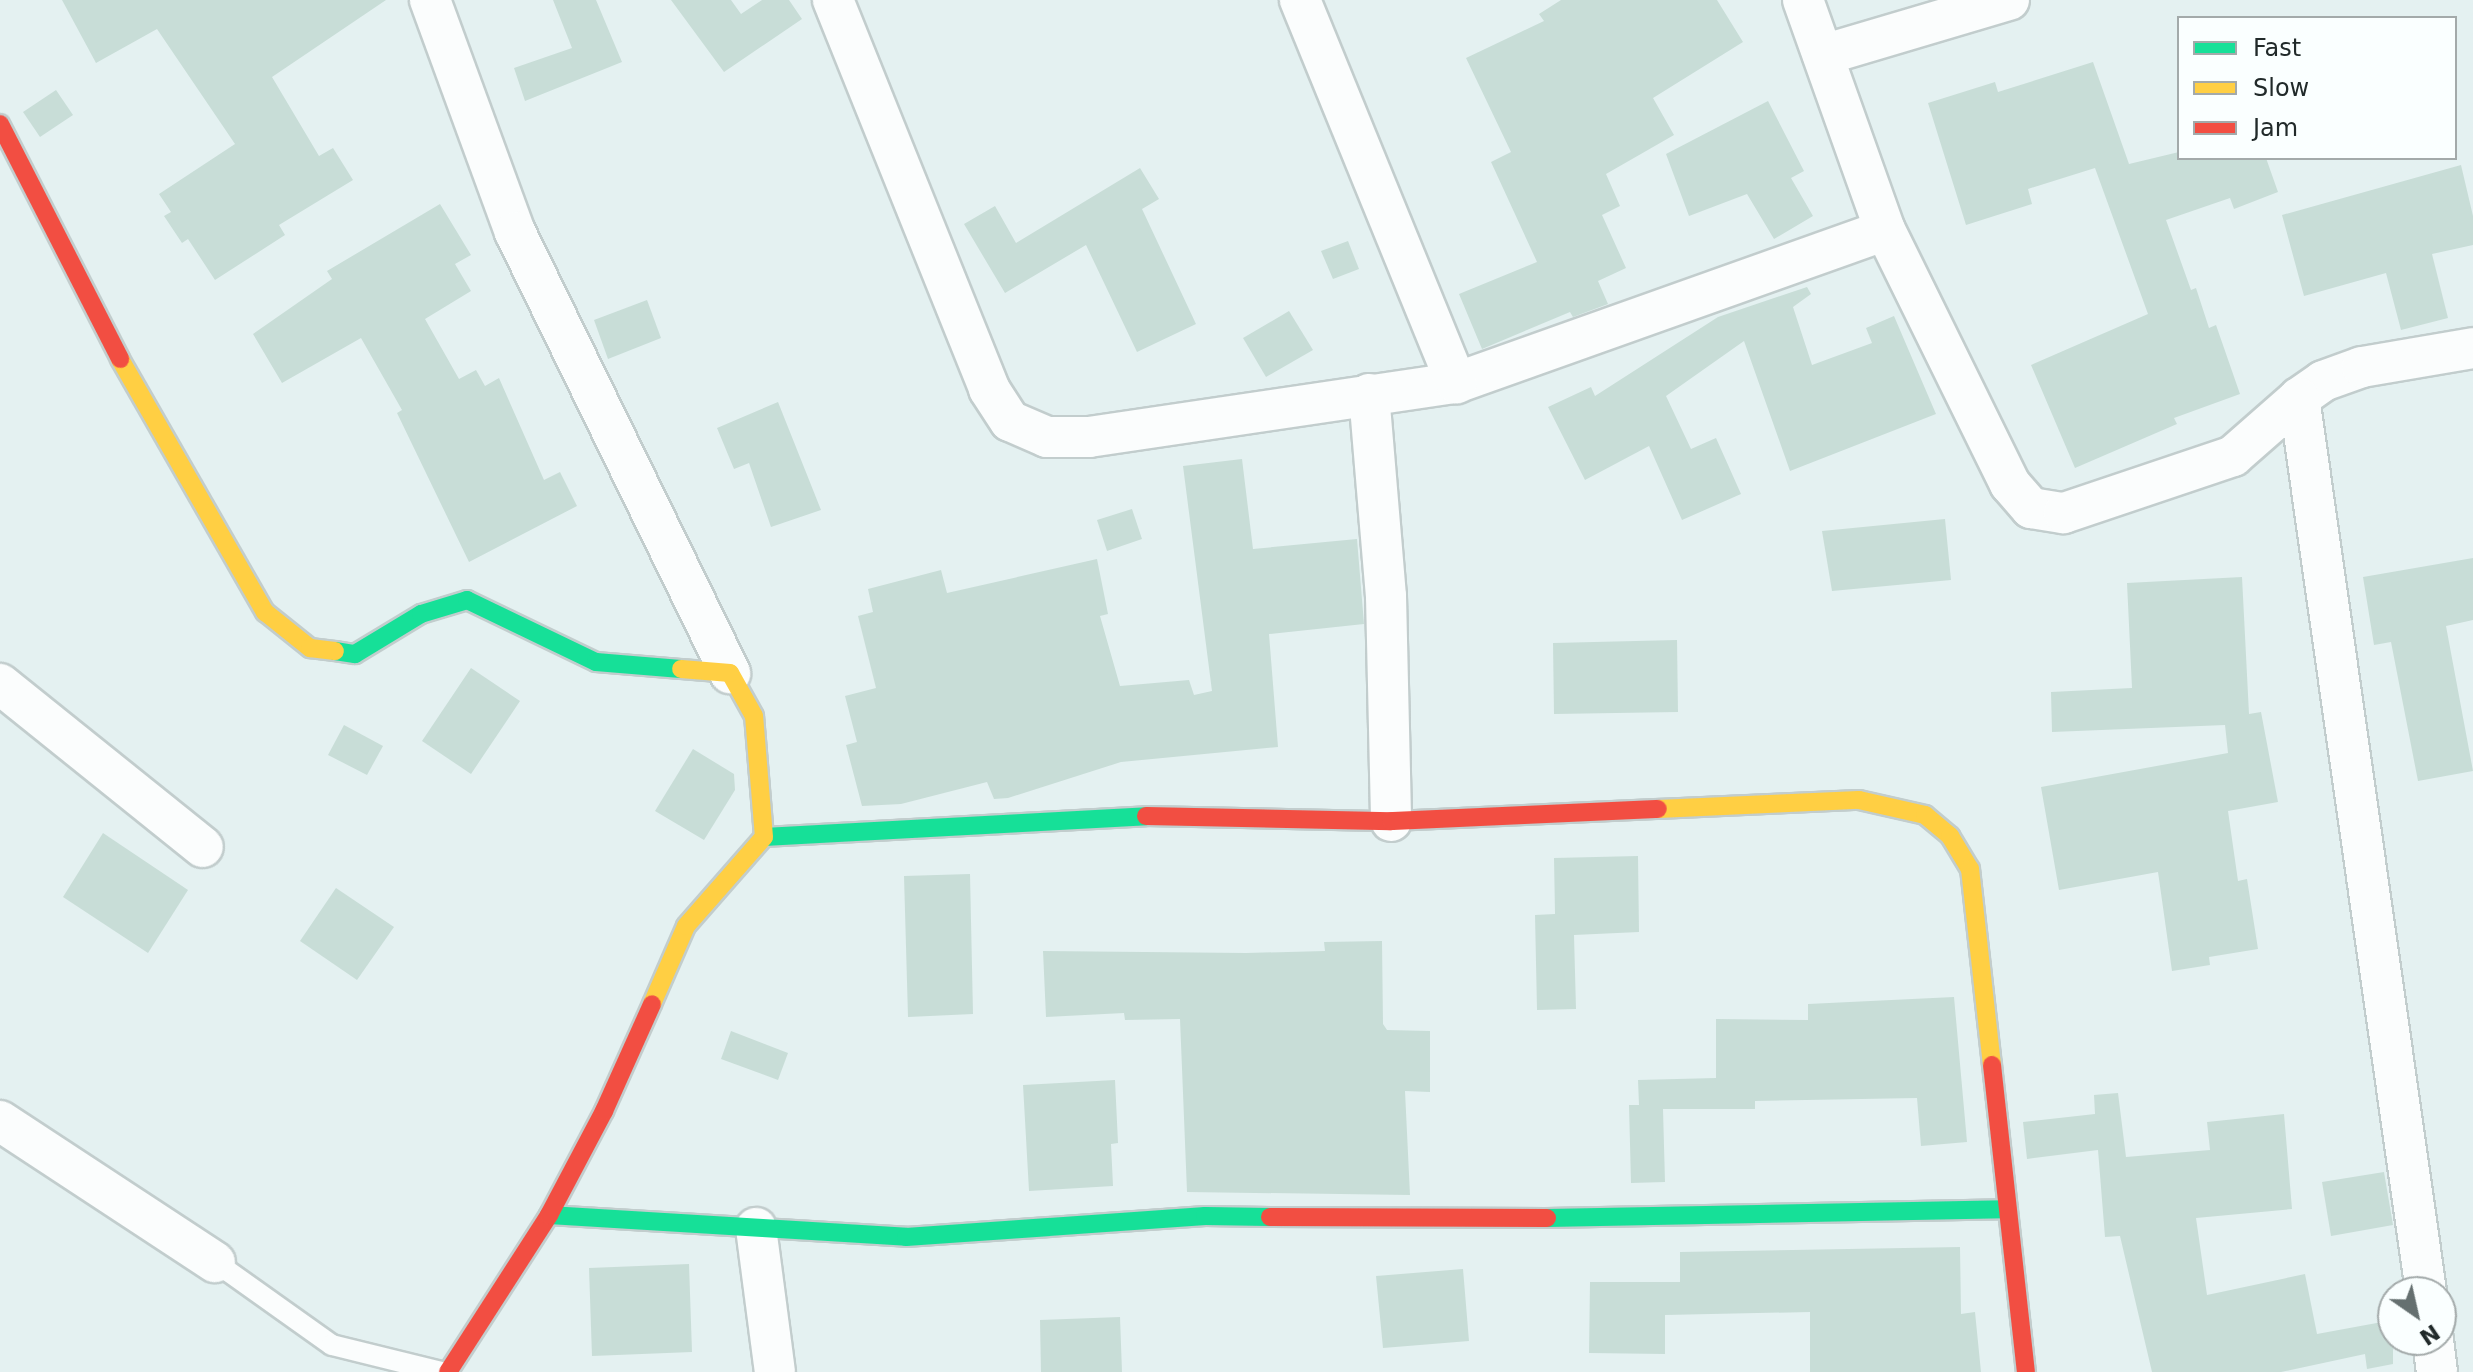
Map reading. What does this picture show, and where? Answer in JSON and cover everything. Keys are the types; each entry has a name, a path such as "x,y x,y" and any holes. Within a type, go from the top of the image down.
{"street":[{"path":"430,0 515,232 730,673 754,716 764,837"},
{"path":"833,0 984,375 1010,421 1047,437 1089,437 1456,383 1885,230"},
{"path":"1300,0 1456,383"},
{"path":"1803,0 1885,230 2010,484 2031,508 2064,513 2233,456 2299,398 2362,367 2473,348"},
{"path":"1823,55 2009,0"},
{"path":"6,148 137,393 265,612 310,648 355,654 421,614 467,600 596,662 730,673"},
{"path":"1369,394 1386,596 1391,821"},
{"path":"2299,398 2424,1276"},
{"path":"0,684 203,847"},
{"path":"448,1372 549,1215 610,1097 686,926 764,837 1123,816 1391,821 1859,800 1925,815 1950,836 1970,869 2004,1209 2026,1372"},
{"path":"0,1121 215,1262"},
{"path":"549,1215 906,1237 1205,1216 1418,1220 2004,1209"},
{"path":"756,1228 775,1372"}],"lane":[{"path":"215,1262 332,1345 441,1372"}],"building":[{"path":"62,0 386,0 272,77 319,156 333,148 353,180 279,225 285,235 215,280 188,239 182,243 164,216 171,212 159,194 235,144 157,29 96,63"},
{"path":"553,0 596,0 622,62 525,101 514,68 572,48"},
{"path":"671,0 731,0 741,14 762,0 789,0 802,19 724,72"},
{"path":"1561,0 1717,0 1743,42 1653,98 1674,135 1606,174 1620,206 1602,215 1626,268 1598,281 1608,304 1573,317 1570,312 1482,349 1459,294 1537,262 1491,162 1511,152 1466,58 1544,21 1539,14"},
{"path":"2093,62 2129,164 2177,152 2177,160 2267,160 2278,192 2234,209 2230,198 2166,220 2191,290 2196,288 2209,328 2216,325 2240,394 2174,418 2177,424 2075,468 2031,365 2148,314 2095,168 2028,189 2032,204 1966,225 1928,103 1995,82 1998,92"},
{"path":"56,90 73,115 40,137 23,112"},
{"path":"1768,101 1804,171 1791,178 1813,216 1774,239 1747,194 1689,216 1666,154"},
{"path":"2461,165 2473,216 2473,245 2432,254 2448,318 2401,330 2386,273 2304,296 2282,215"},
{"path":"1140,168 1159,199 1142,209 1196,324 1137,352 1086,245 1005,293 964,224 995,206 1016,243"},
{"path":"440,204 471,255 455,264 471,291 425,319 459,379 476,370 485,386 499,378 544,480 560,472 577,506 469,562 397,413 402,410 361,338 282,383 253,334 332,279 327,271"},
{"path":"1348,241 1359,269 1333,279 1321,251"},
{"path":"1807,287 1811,294 1793,307 1812,365 1872,343 1866,328 1894,316 1936,414 1790,471 1744,341 1666,396 1691,449 1716,438 1741,494 1682,520 1649,446 1585,480 1548,407 1591,387 1595,396 1718,317"},
{"path":"647,300 661,338 608,359 594,320"},
{"path":"1289,311 1313,350 1266,377 1243,338"},
{"path":"778,402 821,510 771,527 749,463 734,469 717,428"},
{"path":"1242,459 1253,549 1357,539 1364,624 1269,634 1278,747 1121,762 1008,798 994,799 987,782 901,804 862,806 846,745 857,742 845,696 876,688 858,616 873,612 868,589 941,570 947,593 1097,559 1108,614 1100,616 1120,686 1189,680 1194,695 1212,691 1183,466"},
{"path":"1132,509 1142,539 1107,551 1097,520"},
{"path":"1945,519 1951,580 1832,591 1822,531"},
{"path":"2473,558 2473,620 2446,626 2473,771 2418,781 2391,642 2374,645 2363,577"},
{"path":"2242,577 2249,714 2261,712 2278,802 2228,811 2238,881 2247,879 2258,949 2209,957 2210,965 2172,971 2158,872 2059,890 2041,787 2228,753 2225,725 2052,732 2051,692 2132,688 2127,583"},
{"path":"1677,640 1678,712 1554,714 1553,643"},
{"path":"471,668 520,701 471,774 422,741"},
{"path":"344,725 383,746 367,775 328,755"},
{"path":"693,749 734,774 735,790 704,840 655,811"},
{"path":"103,833 188,890 148,953 63,897"},
{"path":"1638,856 1639,932 1574,935 1576,1009 1537,1010 1535,915 1555,914 1554,858"},
{"path":"970,874 973,1014 908,1017 904,876"},
{"path":"336,888 394,927 357,980 300,941"},
{"path":"1382,941 1383,1024 1387,1030 1430,1031 1430,1092 1405,1091 1410,1195 1187,1192 1180,1019 1125,1020 1124,1013 1046,1017 1043,951 1325,951 1324,942"},
{"path":"1954,997 1967,1142 1921,1146 1917,1098 1755,1101 1755,1109 1663,1109 1665,1182 1631,1183 1629,1105 1639,1105 1638,1080 1716,1078 1716,1019 1808,1020 1808,1004"},
{"path":"731,1031 788,1053 778,1080 721,1059"},
{"path":"1115,1080 1118,1143 1111,1144 1113,1186 1029,1191 1023,1085"},
{"path":"2118,1093 2126,1157 2210,1150 2207,1122 2284,1114 2292,1209 2196,1218 2207,1295 2305,1274 2317,1334 2377,1323 2377,1356 2393,1356 2393,1364 2367,1369 2365,1354 2281,1372 2152,1372 2120,1236 2105,1237 2098,1150 2027,1159 2023,1122 2095,1114 2094,1095"},
{"path":"2384,1172 2393,1225 2331,1236 2322,1182"},
{"path":"1960,1247 1961,1314 1975,1312 1981,1372 1810,1372 1810,1312 1665,1315 1665,1354 1589,1353 1590,1282 1680,1282 1680,1252"},
{"path":"689,1264 692,1352 592,1356 589,1268"},
{"path":"1463,1269 1469,1341 1383,1348 1376,1276"},
{"path":"1120,1317 1122,1372 1041,1372 1040,1320"}],"traffic: fast":[{"path":"335,651 355,654 421,614 467,600 596,662 681,669"},
{"path":"764,837 1146,816"},
{"path":"1547,1218 2004,1209"},
{"path":"549,1215 906,1237 1205,1216 1270,1217"}],"traffic: slow":[{"path":"120,359 265,612 310,648 335,651"},
{"path":"652,1004 686,926 764,837 754,716 730,673 681,669"},
{"path":"1658,809 1859,800 1925,815 1950,836 1970,869 1992,1065"}],"traffic: jam":[{"path":"0,124 120,359"},
{"path":"1146,816 1391,821 1658,809"},
{"path":"448,1372 549,1215 604,1111 652,1004"},
{"path":"1992,1065 2026,1372"},
{"path":"1270,1217 1547,1218"}]}
